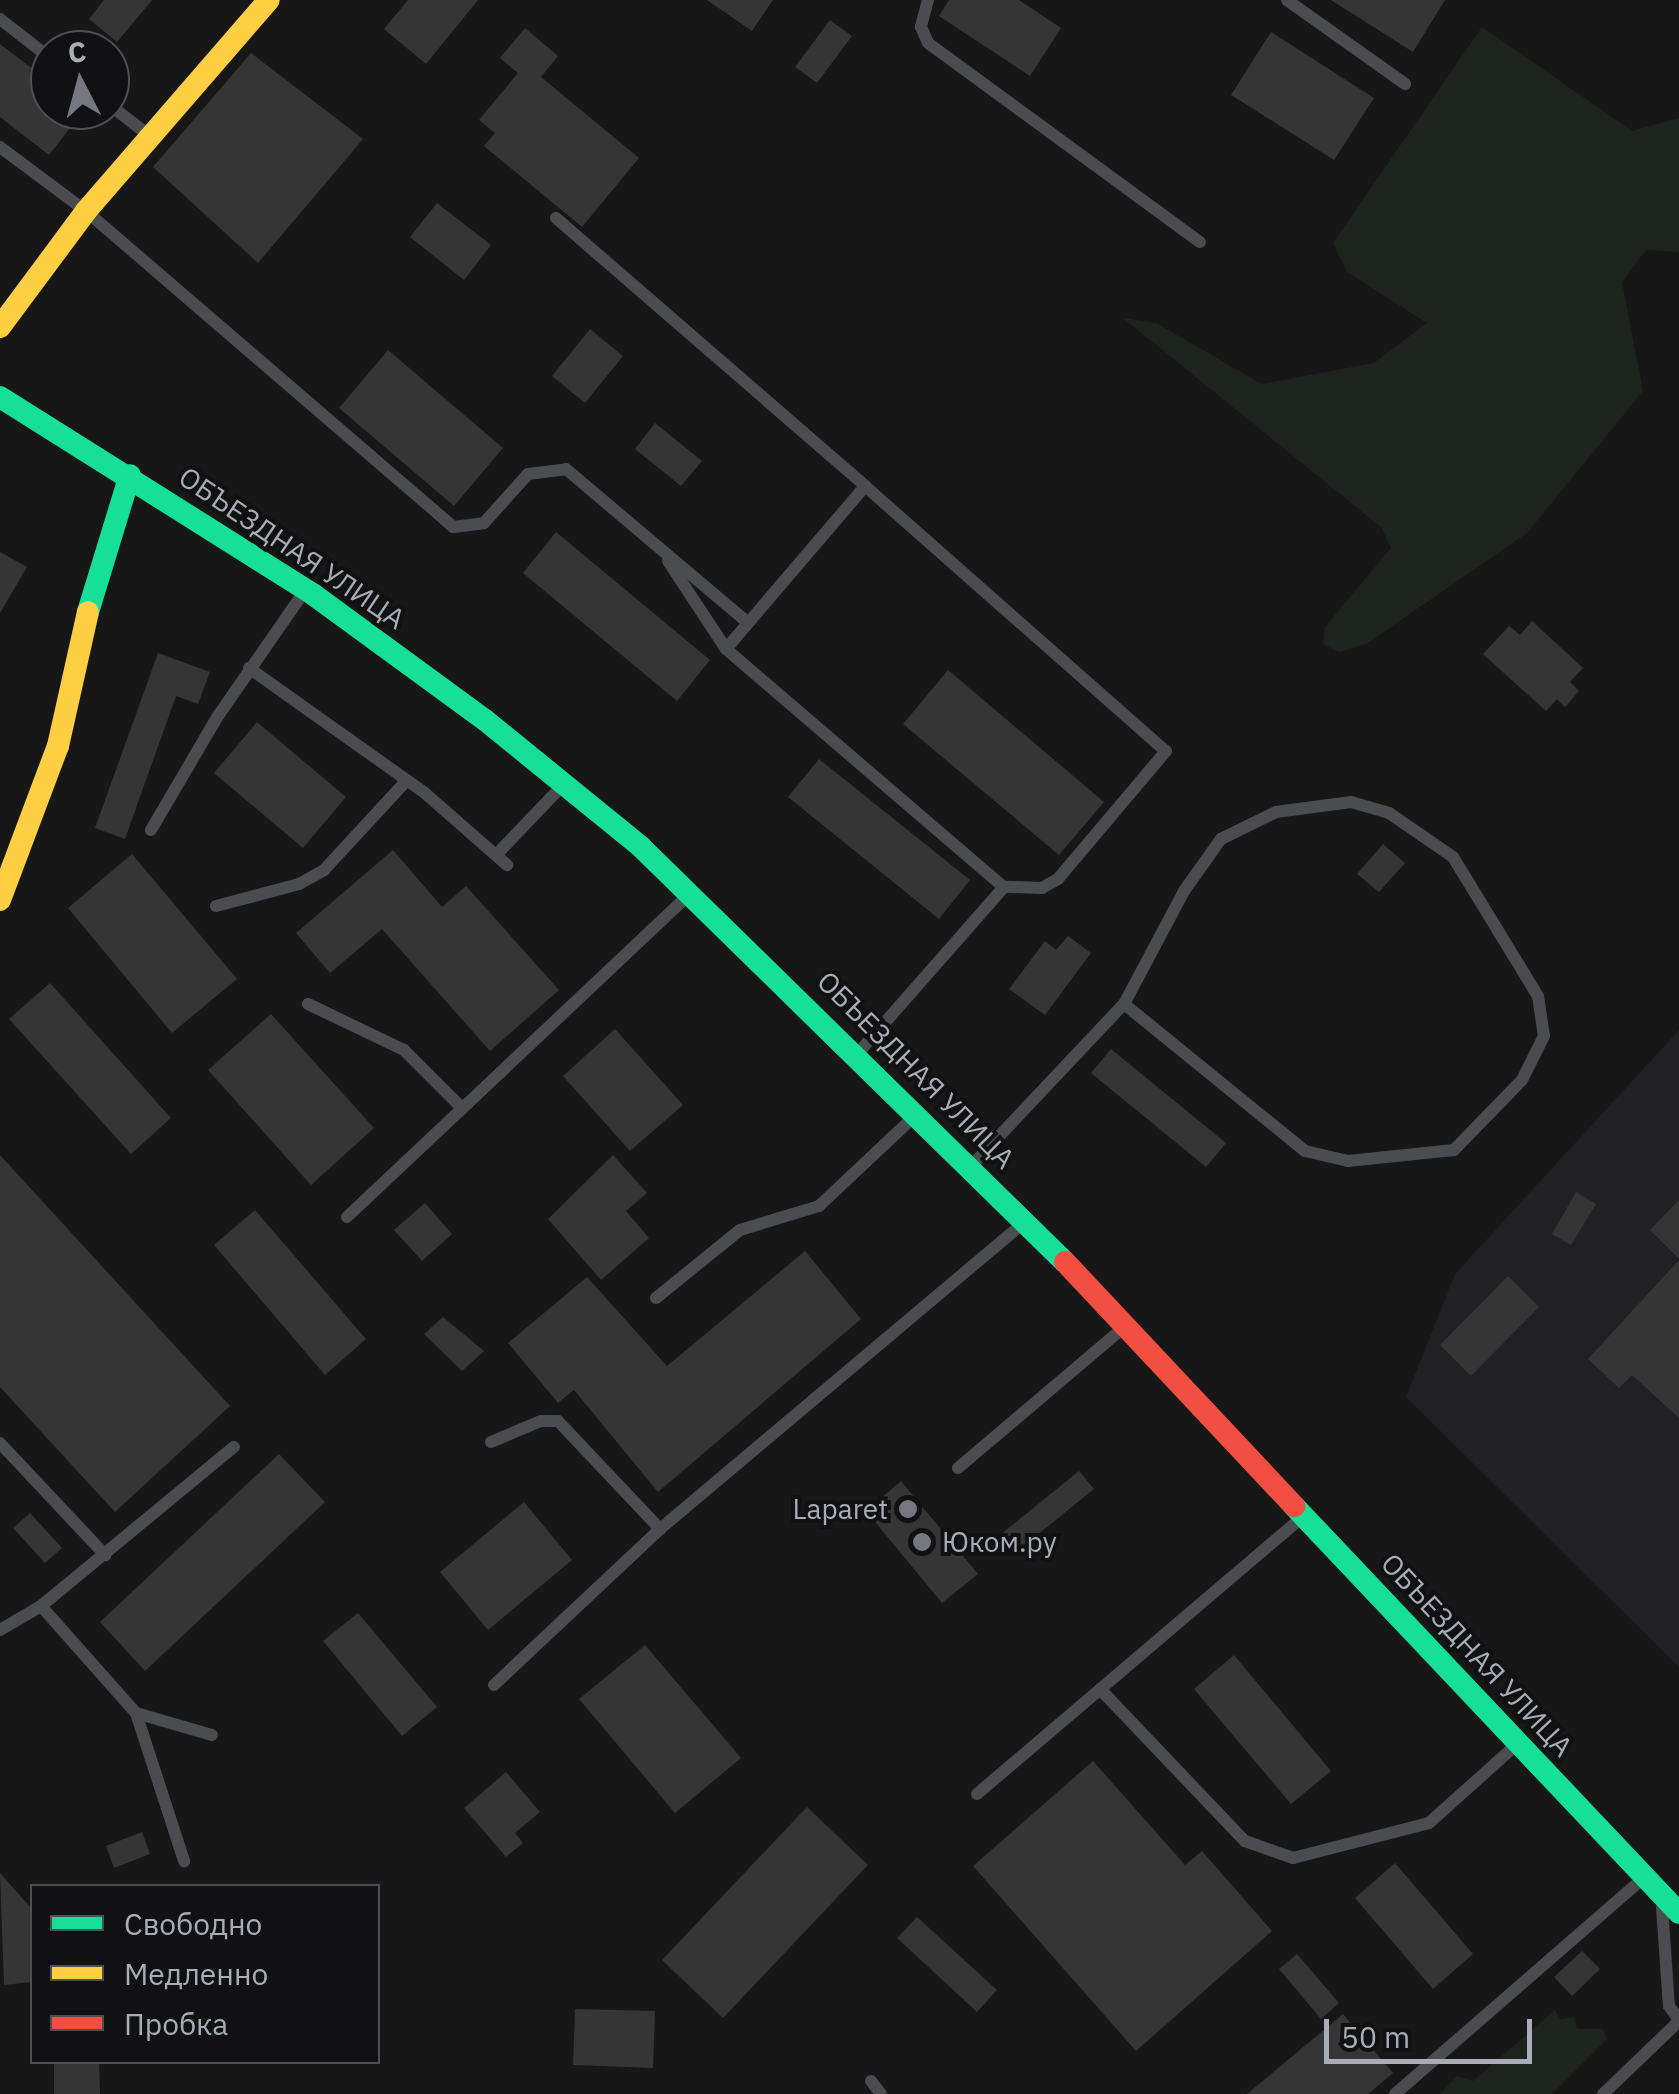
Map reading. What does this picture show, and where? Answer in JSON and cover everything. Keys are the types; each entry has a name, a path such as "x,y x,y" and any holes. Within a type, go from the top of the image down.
{"main road":[{"path":"0,327 86,211 269,0"},
{"name":"ОБЪЕЗДНАЯ УЛИЦА","path":"0,397 130,475 306,590 564,783 691,894 1026,1221 1679,1913"},
{"path":"0,900 58,746 100,556 130,475"}],"lane":[{"path":"928,0 920,28 928,43 1200,242"},
{"path":"1287,0 1406,84"},
{"path":"0,18 30,42"},
{"path":"130,121 151,137"},
{"path":"0,147 86,211 454,527 484,522 528,474 552,466 566,469 748,623"},
{"path":"556,218 1166,751 1058,880 1042,888 1004,887 726,649 659,548"},
{"path":"726,649 865,486"},
{"path":"151,830 249,668 306,590"},
{"path":"249,668 407,780 507,865"},
{"path":"216,906 299,884 324,870 407,780"},
{"path":"497,854 564,783"},
{"path":"971,1166 1124,1004 1184,891 1221,839 1276,812 1351,802 1389,812 1453,856 1538,996 1544,1036 1522,1080 1454,1150 1348,1162 1304,1151 1124,1004"},
{"path":"858,1053 1004,887"},
{"path":"347,1217 604,971 691,894"},
{"path":"593,958 604,971"},
{"path":"308,1004 404,1050 462,1108"},
{"path":"656,1298 740,1230 819,1206 918,1114"},
{"path":"494,1685 660,1529 1026,1221"},
{"path":"958,1468 1126,1326"},
{"path":"491,1442 541,1421 558,1421 660,1529"},
{"path":"0,1443 105,1555"},
{"path":"0,1630 42,1606 234,1447"},
{"path":"977,1794 1304,1516"},
{"path":"42,1606 136,1712 184,1861"},
{"path":"1100,1689 1246,1841 1293,1858 1429,1822 1518,1743"},
{"path":"136,1712 212,1735"},
{"path":"1396,2094 1644,1877"},
{"path":"1603,2094 1679,2021 1669,2006 1662,1895"},
{"path":"871,2081 881,2094"}],"shaded area":[{"path":"1482,27 1632,131 1679,118 1679,252 1646,250 1622,282 1643,391 1527,533 1366,644 1339,652 1323,644 1325,627 1391,548 1382,528 1123,318 1156,323 1262,384 1374,363 1427,323 1347,272 1333,243"},
{"path":"1679,1030 1679,1667 1406,1397 1455,1274"},
{"path":"1555,2010 1560,2019 1574,2017 1577,2029 1603,2029 1607,2039 1552,2094 1440,2094 1457,2076 1473,2081"}],"building":[{"path":"104,0 152,0 127,30 102,30 89,19"},
{"path":"408,0 478,0 426,64 384,29"},
{"path":"707,0 773,0 752,31"},
{"path":"949,0 1019,0 1061,28 1030,76 939,16"},
{"path":"1331,0 1445,0 1413,52"},
{"path":"830,20 852,36 817,83 795,67"},
{"path":"525,28 558,56 541,77 639,158 582,227 484,146 495,133 479,120 518,73 500,58"},
{"path":"1271,32 1374,98 1334,160 1231,95"},
{"path":"0,44 30,67 30,130 68,130 49,155 0,117"},
{"path":"251,53 363,139 258,263 153,167"},
{"path":"437,203 491,245 464,280 410,237"},
{"path":"590,329 623,356 585,403 552,376"},
{"path":"388,350 503,448 454,506 339,408"},
{"path":"655,423 702,461 681,486 635,449"},
{"path":"556,532 710,660 677,701 523,573"},
{"path":"0,552 27,567 0,613"},
{"path":"1532,621 1583,668 1570,682 1579,691 1565,707 1557,699 1546,711 1483,654 1509,626 1520,635"},
{"path":"158,653 210,672 198,704 176,696 125,839 95,828"},
{"path":"948,670 1104,802 1059,855 903,724"},
{"path":"257,722 346,797 303,848 214,773"},
{"path":"819,759 970,880 939,919 788,797"},
{"path":"1383,844 1405,863 1379,892 1357,874"},
{"path":"393,850 442,907 466,886 559,990 490,1051 382,929 330,973 296,933"},
{"path":"132,854 237,979 172,1033 68,908"},
{"path":"1068,936 1091,953 1045,1015 1009,989 1045,941 1056,950"},
{"path":"50,983 171,1118 131,1154 9,1019"},
{"path":"271,1014 374,1128 311,1185 208,1070"},
{"path":"615,1029 683,1105 630,1151 563,1076"},
{"path":"1111,1049 1226,1143 1206,1167 1091,1073"},
{"path":"0,1155 230,1406 115,1512 0,1387"},
{"path":"613,1155 647,1193 626,1211 649,1238 601,1280 548,1219"},
{"path":"1576,1192 1596,1204 1571,1245 1552,1234"},
{"path":"1679,1200 1679,1259 1650,1230"},
{"path":"425,1203 452,1234 422,1261 394,1230"},
{"path":"255,1210 366,1339 325,1375 214,1245"},
{"path":"805,1251 861,1319 658,1492 574,1390 558,1403 508,1343 587,1277 667,1366"},
{"path":"1679,1260 1679,1418 1632,1375 1619,1388 1588,1359"},
{"path":"1508,1276 1539,1307 1471,1376 1440,1345"},
{"path":"443,1317 484,1351 462,1371 424,1334"},
{"path":"279,1454 325,1502 145,1671 100,1622"},
{"path":"1079,1471 1094,1489 1015,1553 1000,1535"},
{"name":"Юком.ру","path":"901,1481 978,1574 942,1603 866,1511"},
{"path":"524,1502 572,1560 488,1630 440,1572"},
{"path":"30,1513 62,1548 45,1563 13,1528"},
{"path":"358,1613 437,1707 402,1736 323,1641"},
{"path":"645,1645 741,1758 675,1813 579,1699"},
{"path":"1234,1655 1331,1771 1291,1804 1194,1689"},
{"path":"1093,1761 1185,1865 1202,1851 1272,1931 1136,2051 973,1866"},
{"path":"506,1772 540,1812 515,1833 523,1843 506,1857 464,1808"},
{"path":"807,1807 868,1865 723,2018 662,1960"},
{"path":"142,1832 150,1854 114,1868 106,1846"},
{"path":"1395,1863 1473,1954 1433,1989 1355,1898"},
{"path":"0,1873 30,1907 30,1982 4,1985"},
{"path":"917,1917 997,1990 977,2012 897,1938"},
{"path":"1582,1951 1600,1969 1572,1996 1554,1977"},
{"path":"1297,1954 1339,2003 1321,2019 1279,1969"},
{"path":"575,2009 655,2011 653,2068 573,2065"},
{"path":"1343,2014 1393,2073 1368,2094 1247,2094"},
{"path":"54,2064 99,2064 100,2094 54,2094"}],"traffic: fast":[{"path":"0,397 314,595 485,720 641,847 1065,1262"},
{"path":"88,612 130,475"},
{"path":"1294,1506 1679,1913"}],"traffic: slow":[{"path":"0,327 86,211 269,0"},
{"path":"0,900 58,746 88,612"}],"traffic: jam":[{"path":"1065,1262 1294,1506"}],"place":[{"name":"Laparet","path":"908,1509"},
{"name":"Юком.ру","path":"922,1542"}]}
